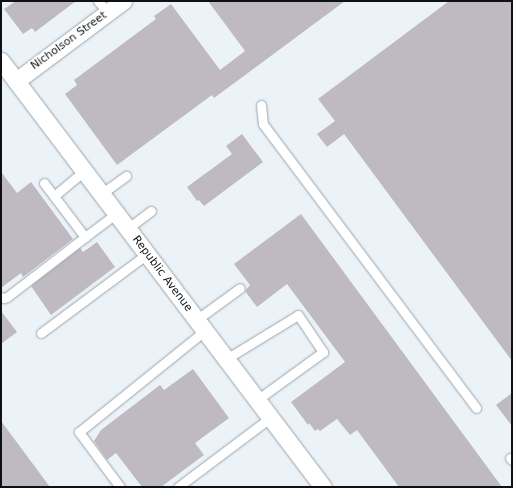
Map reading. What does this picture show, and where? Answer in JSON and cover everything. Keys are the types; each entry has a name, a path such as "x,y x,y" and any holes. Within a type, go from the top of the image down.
{"street":[{"name":"Nicholson Street","path":"16,81 104,6 123,1"},
{"name":"Republic Avenue","path":"1,61 323,487"}],"lane":[{"path":"261,105 264,124 476,408"},
{"path":"54,196 84,171"},
{"path":"101,194 126,176"},
{"path":"44,183 85,237"},
{"path":"128,229 151,211"},
{"path":"1,297 7,297 116,214"},
{"path":"41,333 147,254"},
{"path":"120,487 79,432 240,288"},
{"path":"226,359 298,315 323,352 257,400"},
{"path":"178,487 270,418"}],"building":[{"path":"16,1 76,1 35,32 32,28 23,34 4,9"},
{"path":"208,1 345,1 214,98 212,95 117,165 65,94 77,85 74,80 156,19 154,16 171,4 220,70 245,51"},
{"path":"449,1 512,1 512,361 344,134 327,147 317,134 335,121 318,99"},
{"path":"242,134 263,162 204,206 199,200 197,201 187,187 232,154 226,146"},
{"path":"1,172 17,193 31,182 73,239 23,277 21,273 1,288"},
{"path":"301,214 502,487 399,487 357,430 350,435 337,419 320,431 318,429 315,431 309,423 308,425 291,402 345,362 287,284 257,307 245,291 250,285 234,264"},
{"path":"97,242 115,267 51,315 31,286 80,248 83,252"},
{"path":"1,311 17,332 1,344"},
{"path":"193,369 229,418 195,443 204,455 161,487 142,487 116,453 107,460 94,441 101,430 160,385 164,390"},
{"path":"512,393 512,426 496,405"},
{"path":"1,421 50,487 1,487"}]}
